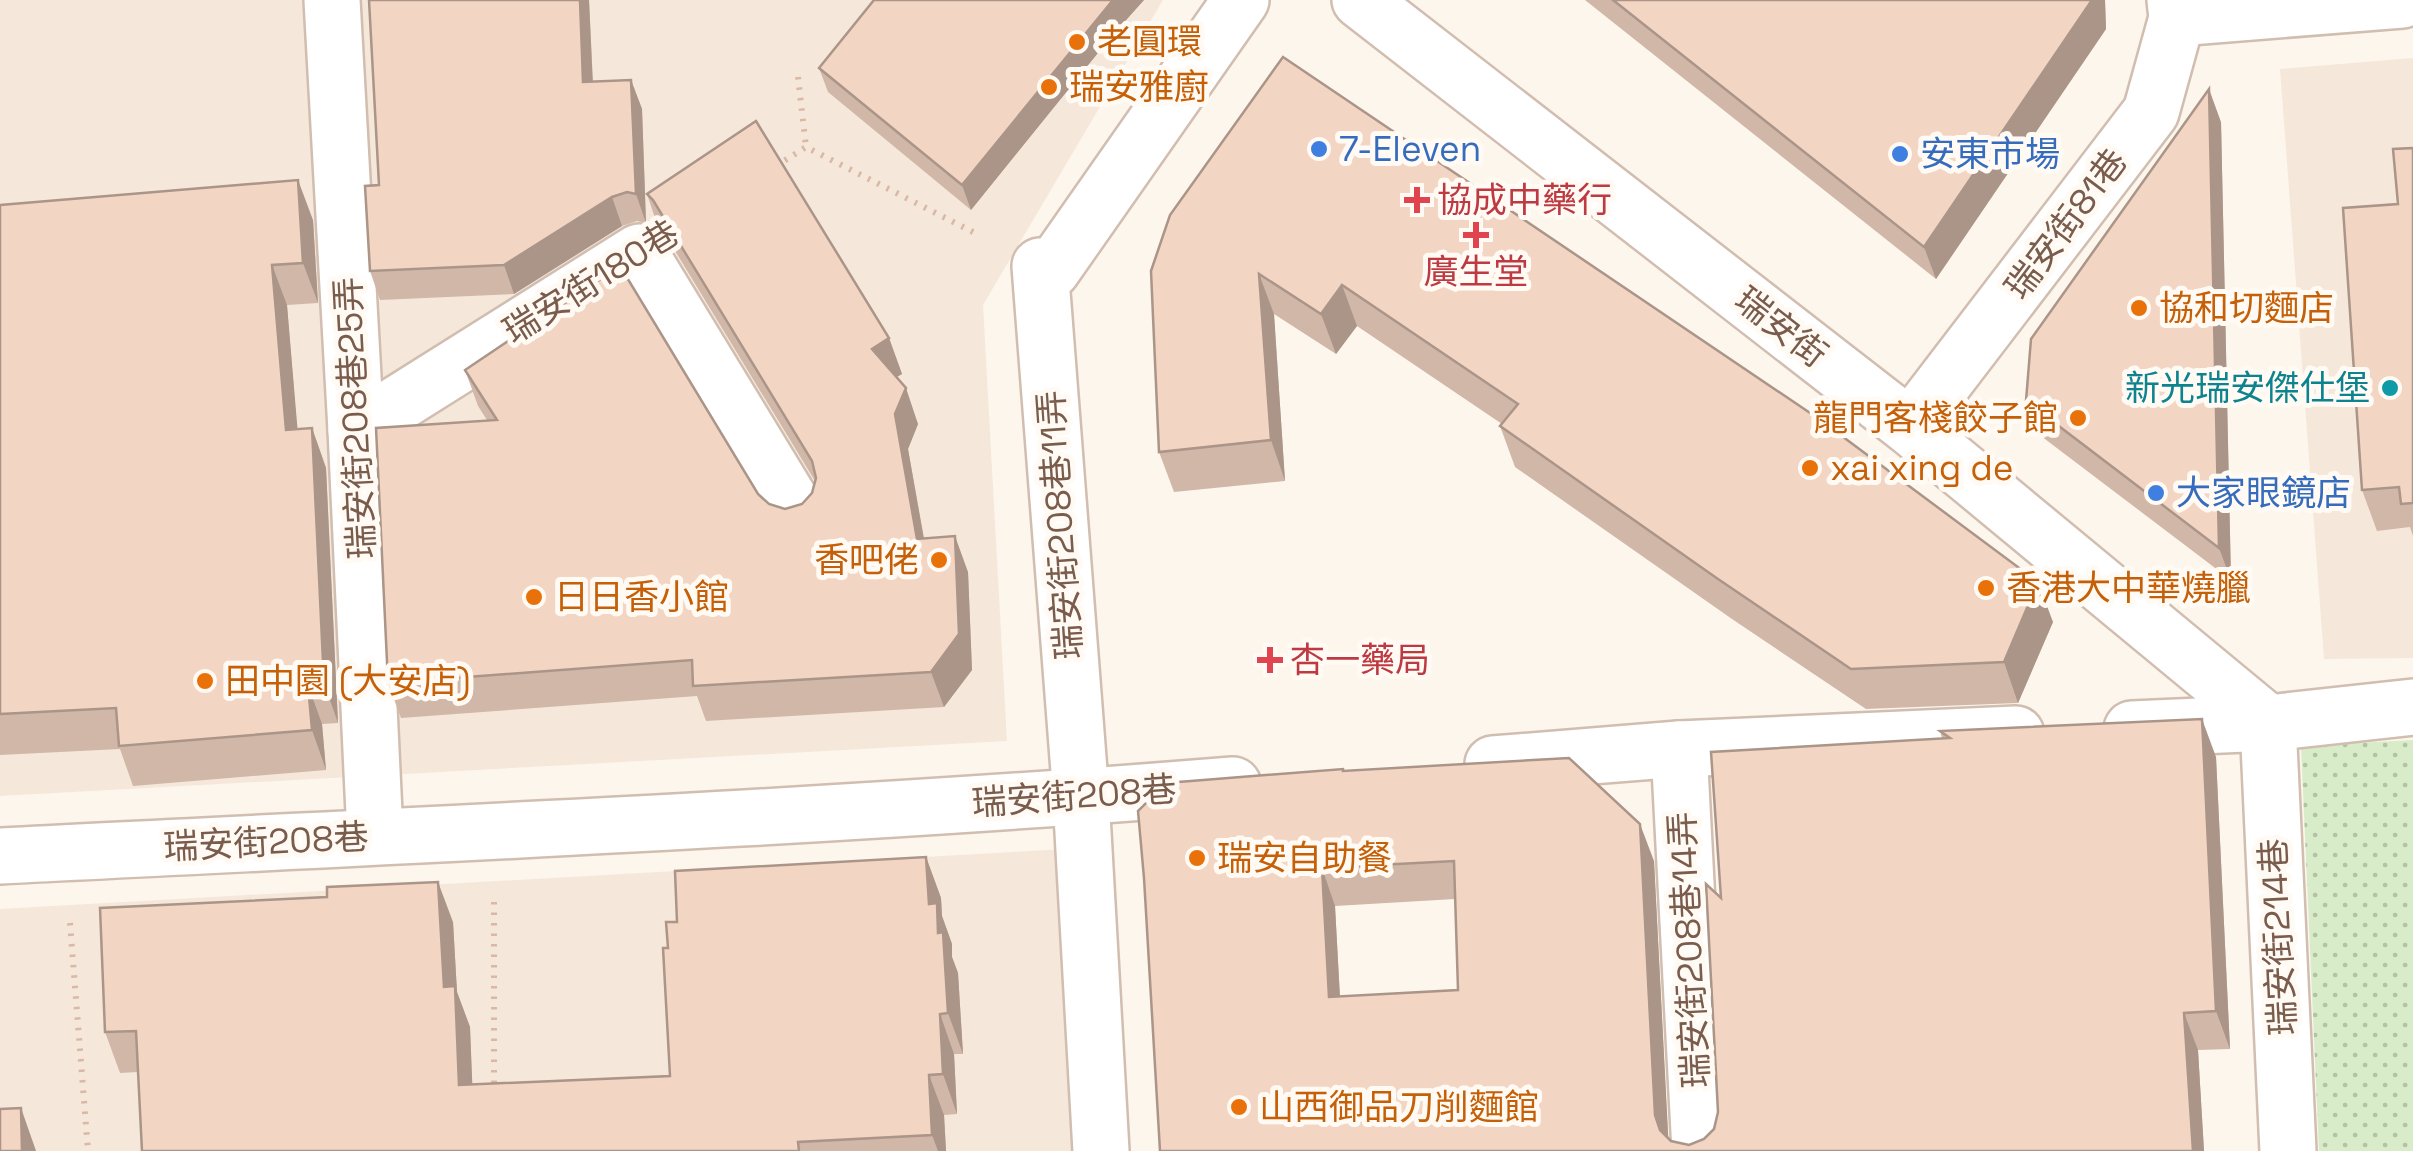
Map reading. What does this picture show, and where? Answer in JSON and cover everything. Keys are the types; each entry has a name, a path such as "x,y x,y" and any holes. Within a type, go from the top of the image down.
{"street":[{"name":"瑞安街208巷25弄","path":"332,0 376,836"},
{"path":"1046,268 1241,0"},
{"name":"瑞安街","path":"1360,0 1910,427 2268,723"},
{"path":"2176,9 2402,0"},
{"name":"瑞安街81巷","path":"1910,427 2151,112 2176,9"},
{"name":"瑞安街180巷","path":"356,430 640,252 798,514"},
{"name":"瑞安街208巷11弄","path":"1046,268 1102,1151"},
{"path":"1448,768 1679,749 2268,723 2413,707"},
{"name":"瑞安街214巷","path":"2268,723 2288,1151"},
{"name":"瑞安街208巷14弄","path":"1679,749 1700,1151"},
{"name":"瑞安街208巷","path":"0,856 1081,797 1274,782"}],"path":[{"path":"798,77 806,147"},
{"path":"806,147 1046,268"},
{"path":"773,168 806,147"},
{"path":"494,831 494,1094"},
{"path":"65,852 88,1151"}],"shaded area":[{"path":"0,0 1163,0 983,305 1007,741 0,796"},
{"name":"新光瑞安傑仕堡","path":"2413,58 2413,658 2324,659 2280,69"},
{"path":"1066,849 1082,1151 0,1151 0,909"}],"green space":[{"path":"2413,740 2413,1151 2319,1151 2301,746"}],"building":[{"path":"369,0 580,0 583,82 631,80 636,194 627,192 612,197 504,265 370,271 365,186 379,185"},
{"path":"874,0 1113,0 962,185 819,68"},
{"name":"安東市場","path":"1613,0 2092,0 1924,247"},
{"path":"1283,57 1819,419 2038,582 2004,662 1851,669 1500,426 1518,404 1342,285 1321,314 1259,274 1271,440 1159,452 1151,271 1170,215"},
{"path":"2209,89 2219,548 2026,401 2031,339"},
{"path":"756,121 889,338 872,349 906,388 895,414 917,539 955,536 959,634 931,672 693,686 692,660 388,683 376,428 497,420 465,370 620,266 758,494 769,504 785,509 802,504 812,493 816,478 812,461 647,194"},
{"name":"新光瑞安傑仕堡","path":"2413,148 2413,503 2401,504 2399,487 2362,490 2343,208 2398,204 2393,149"},
{"path":"298,180 303,263 272,265 286,430 312,428 324,683 308,685 312,730 119,746 116,708 0,714 0,205"},
{"path":"2202,719 2216,1011 2184,1013 2193,1151 1160,1151 1138,811 1166,783 1343,769 1569,758 1640,824 1655,1115 1660,1130 1671,1141 1689,1145 1704,1139 1714,1129 1718,1112 1706,884 1721,898 1711,752 1950,738 1940,731","holes":["1454,861 1458,990 1329,997 1322,868"]},
{"path":"926,857 929,904 937,903 938,933 943,932 948,1013 940,1014 943,1074 929,1075 932,1135 798,1142 799,1151 142,1151 136,1031 105,1032 100,908 327,897 327,887 438,882 444,987 455,986 459,1085 670,1076 663,948 668,948 666,922 677,922 675,871"},
{"path":"21,1108 22,1151 0,1151 0,1109"}],"place":[{"name":"老圓環","path":"1077,42"},
{"name":"瑞安雅廚","path":"1049,87"},
{"name":"7-Eleven","path":"1319,149"},
{"name":"安東市場","path":"1900,154"},
{"name":"協成中藥行","path":"1417,200"},
{"name":"廣生堂","path":"1476,235"},
{"name":"協和切麵店","path":"2139,308"},
{"name":"新光瑞安傑仕堡","path":"2390,388"},
{"name":"龍門客棧餃子館","path":"2078,418"},
{"name":"xai xing de","path":"1810,468"},
{"name":"大家眼鏡店","path":"2156,493"},
{"name":"香吧佬","path":"939,560"},
{"name":"香港大中華燒臘","path":"1986,588"},
{"name":"日日香小館","path":"534,597"},
{"name":"杏一藥局","path":"1270,660"},
{"name":"田中園 (大安店)","path":"205,681"},
{"name":"瑞安自助餐","path":"1197,858"},
{"name":"山西御品刀削麵館","path":"1239,1107"}]}
